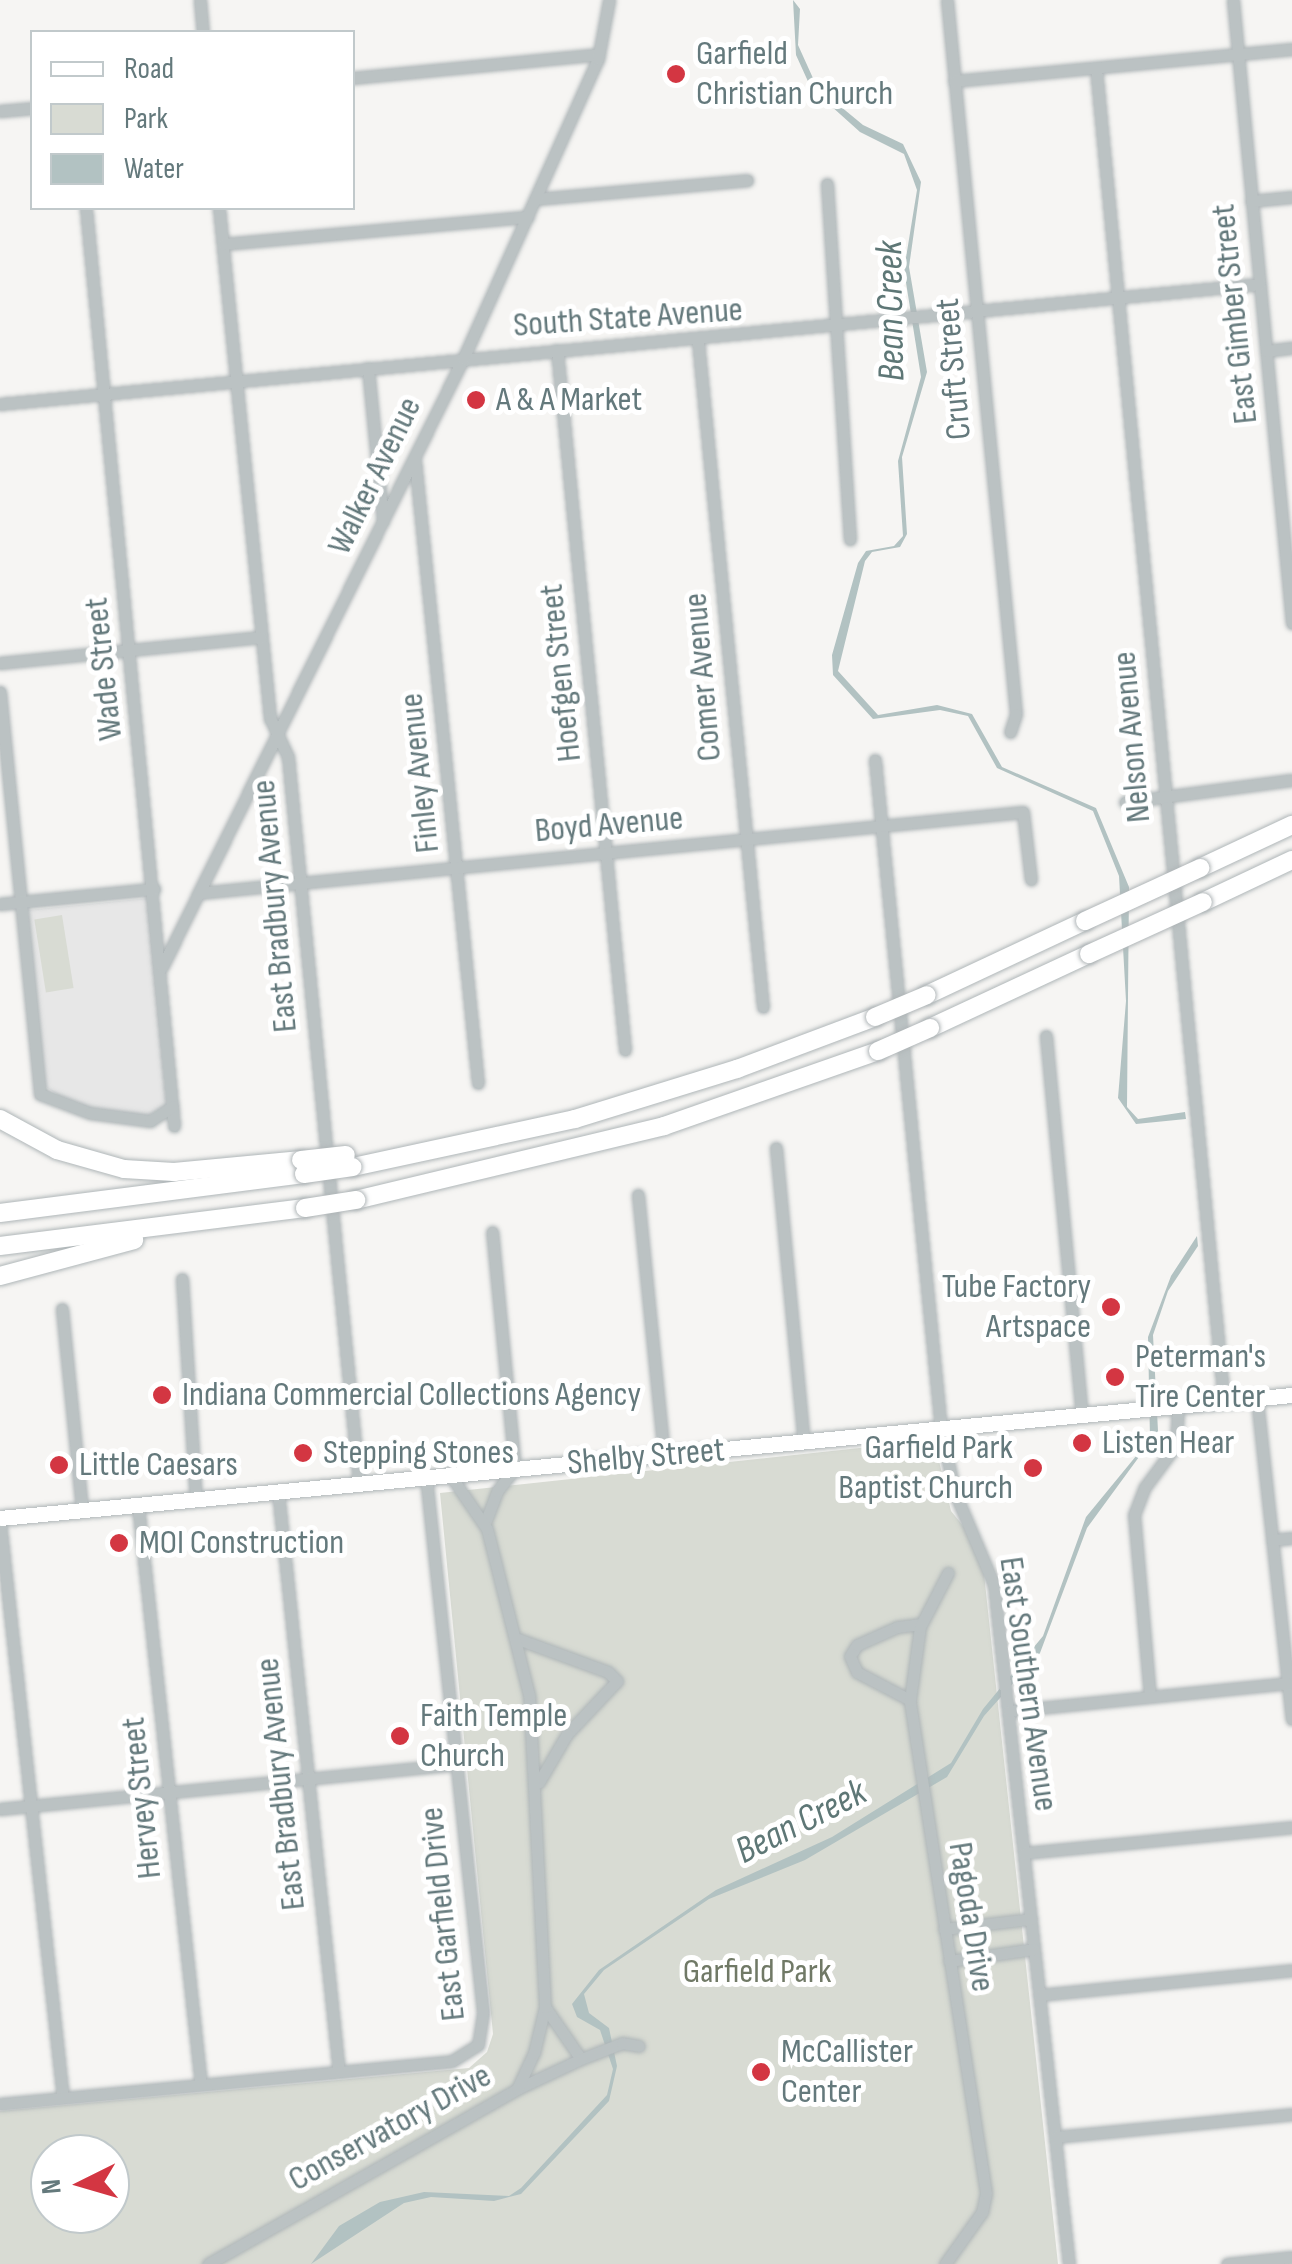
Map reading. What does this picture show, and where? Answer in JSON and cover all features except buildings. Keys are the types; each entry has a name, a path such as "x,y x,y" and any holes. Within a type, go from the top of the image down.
{"highway":[{"path":"0,1213 476,1144 725,1073 875,1017 1292,824"},
{"path":"0,1246 356,1200 653,1130 878,1051 1292,860"},
{"path":"0,1119 57,1150 124,1169 174,1172 302,1167"},
{"path":"0,1276 265,1213"}],"main road":[{"name":"Shelby Street","path":"0,1520 1292,1395"}],"street":[{"path":"200,0 203,30"},
{"name":"Walker Avenue","path":"162,966 463,359 600,54 609,0"},
{"name":"Cruft Street","path":"947,0 1016,714 1010,732"},
{"name":"East Gimber Street","path":"1233,0 1266,351 1286,499 1292,623"},
{"path":"954,81 1292,49"},
{"path":"355,78 600,54"},
{"name":"Nelson Avenue","path":"1096,68 1224,1402"},
{"path":"0,111 30,108"},
{"path":"536,199 747,180"},
{"path":"827,184 850,540"},
{"path":"1251,201 1292,197"},
{"name":"Wade Street","path":"86,210 162,966 174,1126"},
{"name":"East Bradbury Avenue","path":"220,210 270,718 288,757 359,1484"},
{"path":"223,244 528,216"},
{"name":"South State Avenue","path":"0,404 558,350 698,342 1260,284"},
{"name":"Comer Avenue","path":"698,342 762,1006"},
{"path":"1266,351 1292,348"},
{"name":"Hoefgen Street","path":"558,350 625,1050"},
{"path":"368,368 383,521"},
{"name":"Finley Avenue","path":"415,457 478,1083"},
{"path":"0,663 261,637"},
{"path":"0,692 38,1085 45,1100 102,1115 150,1120 172,1106"},
{"name":"East Southern Avenue","path":"876,760 941,1430 955,1494 991,1572 1069,2264"},
{"path":"1125,802 1292,780"},
{"name":"Boyd Avenue","path":"199,892 1024,812 1031,880"},
{"path":"0,904 154,889"},
{"path":"1046,1036 1082,1416"},
{"path":"776,1148 804,1442"},
{"path":"638,1195 664,1455"},
{"path":"485,1525 497,1491 515,1469 492,1232"},
{"path":"182,1279 196,1499"},
{"path":"62,1309 82,1510"},
{"path":"1256,1398 1292,1719"},
{"path":"1150,1697 1134,1515 1145,1487 1176,1445 1174,1407"},
{"name":"Conservatory Drive","path":"208,2264 517,2090 545,2007 538,1782 518,1639 485,1525 450,1475"},
{"name":"East Garfield Drive","path":"339,2072 452,2061 478,2046 484,2020 426,1478"},
{"name":"East Bradbury Avenue","path":"278,1492 339,2072"},
{"name":"Hervey Street","path":"138,1504 201,2084"},
{"path":"0,1520 63,2098"},
{"path":"1272,1540 1292,1538"},
{"name":"Pagoda Drive","path":"945,2264 982,2212 986,2193 910,1700 921,1624 948,1573"},
{"path":"910,1700 857,1672 850,1656 884,1633 921,1624"},
{"path":"518,1639 608,1672 617,1682 567,1734 538,1782"},
{"path":"1008,1706 1290,1683"},
{"path":"0,1808 455,1764"},
{"path":"1024,1853 1292,1827"},
{"path":"944,1929 1031,1919"},
{"path":"948,1961 1034,1949"},
{"path":"1039,1995 1292,1970"},
{"path":"545,2007 587,2056"},
{"path":"517,2090 622,2043 639,2046"},
{"path":"0,2104 339,2072"},
{"path":"1055,2137 1292,2114"},
{"path":"1226,2264 1292,2257"}],"shaded area":[{"path":"149,898 166,1105 146,1117 76,1107 43,1085 28,910"}],"green space":[{"path":"62,915 74,988 46,992 34,919"},
{"name":"Garfield Park","path":"934,1440 951,1511 972,1537 984,1574 1058,2264 0,2264 0,2111 469,2068 487,2052 493,2034 440,1493"}],"water":[{"name":"Bean Creek","path":"793,0 800,9 798,45 817,87 863,125 903,144 921,182 909,267 927,372 902,457 907,534 900,547 872,552 865,561 838,671 878,715 937,705 972,714 1002,767 1096,808 1129,887 1127,1107 1138,1119 1185,1112 1186,1119 1136,1124 1118,1098 1126,1001 1119,876 1093,811 997,768 968,716 940,710 873,719 833,675 832,655 858,563 866,551 894,546 903,536 898,461 921,377 904,270 917,190 904,154 860,132 811,88 796,55"},
{"name":"Bean Creek","path":"1197,1236 1198,1246 1168,1291 1153,1335 1158,1431 1087,1528 1040,1653 984,1716 947,1777 805,1860 709,1899 604,1970 584,1994 589,2013 609,2028 617,2066 609,2101 521,2194 494,2201 431,2197 404,2203 311,2264 339,2226 380,2202 424,2192 509,2196 521,2188 607,2095 613,2069 600,2030 577,2017 572,2004 599,1970 716,1890 832,1837 951,1763 983,1709 1043,1636 1086,1517 1150,1439 1148,1337 1171,1276"}],"place":[{"name":"Garfield Christian Church","path":"676,74"},
{"name":"A & A Market","path":"476,400"},
{"name":"Tube Factory Artspace","path":"1111,1307"},
{"name":"Peterman's Tire Center","path":"1115,1377"},
{"name":"Indiana Commercial Collections Agency","path":"162,1395"},
{"name":"Listen Hear","path":"1082,1443"},
{"name":"Stepping Stones","path":"303,1453"},
{"name":"Little Caesars","path":"59,1465"},
{"name":"Garfield Park Baptist Church","path":"1033,1468"},
{"name":"MOI Construction","path":"119,1543"},
{"name":"Faith Temple Church","path":"400,1736"},
{"name":"McCallister Center","path":"761,2072"}]}
